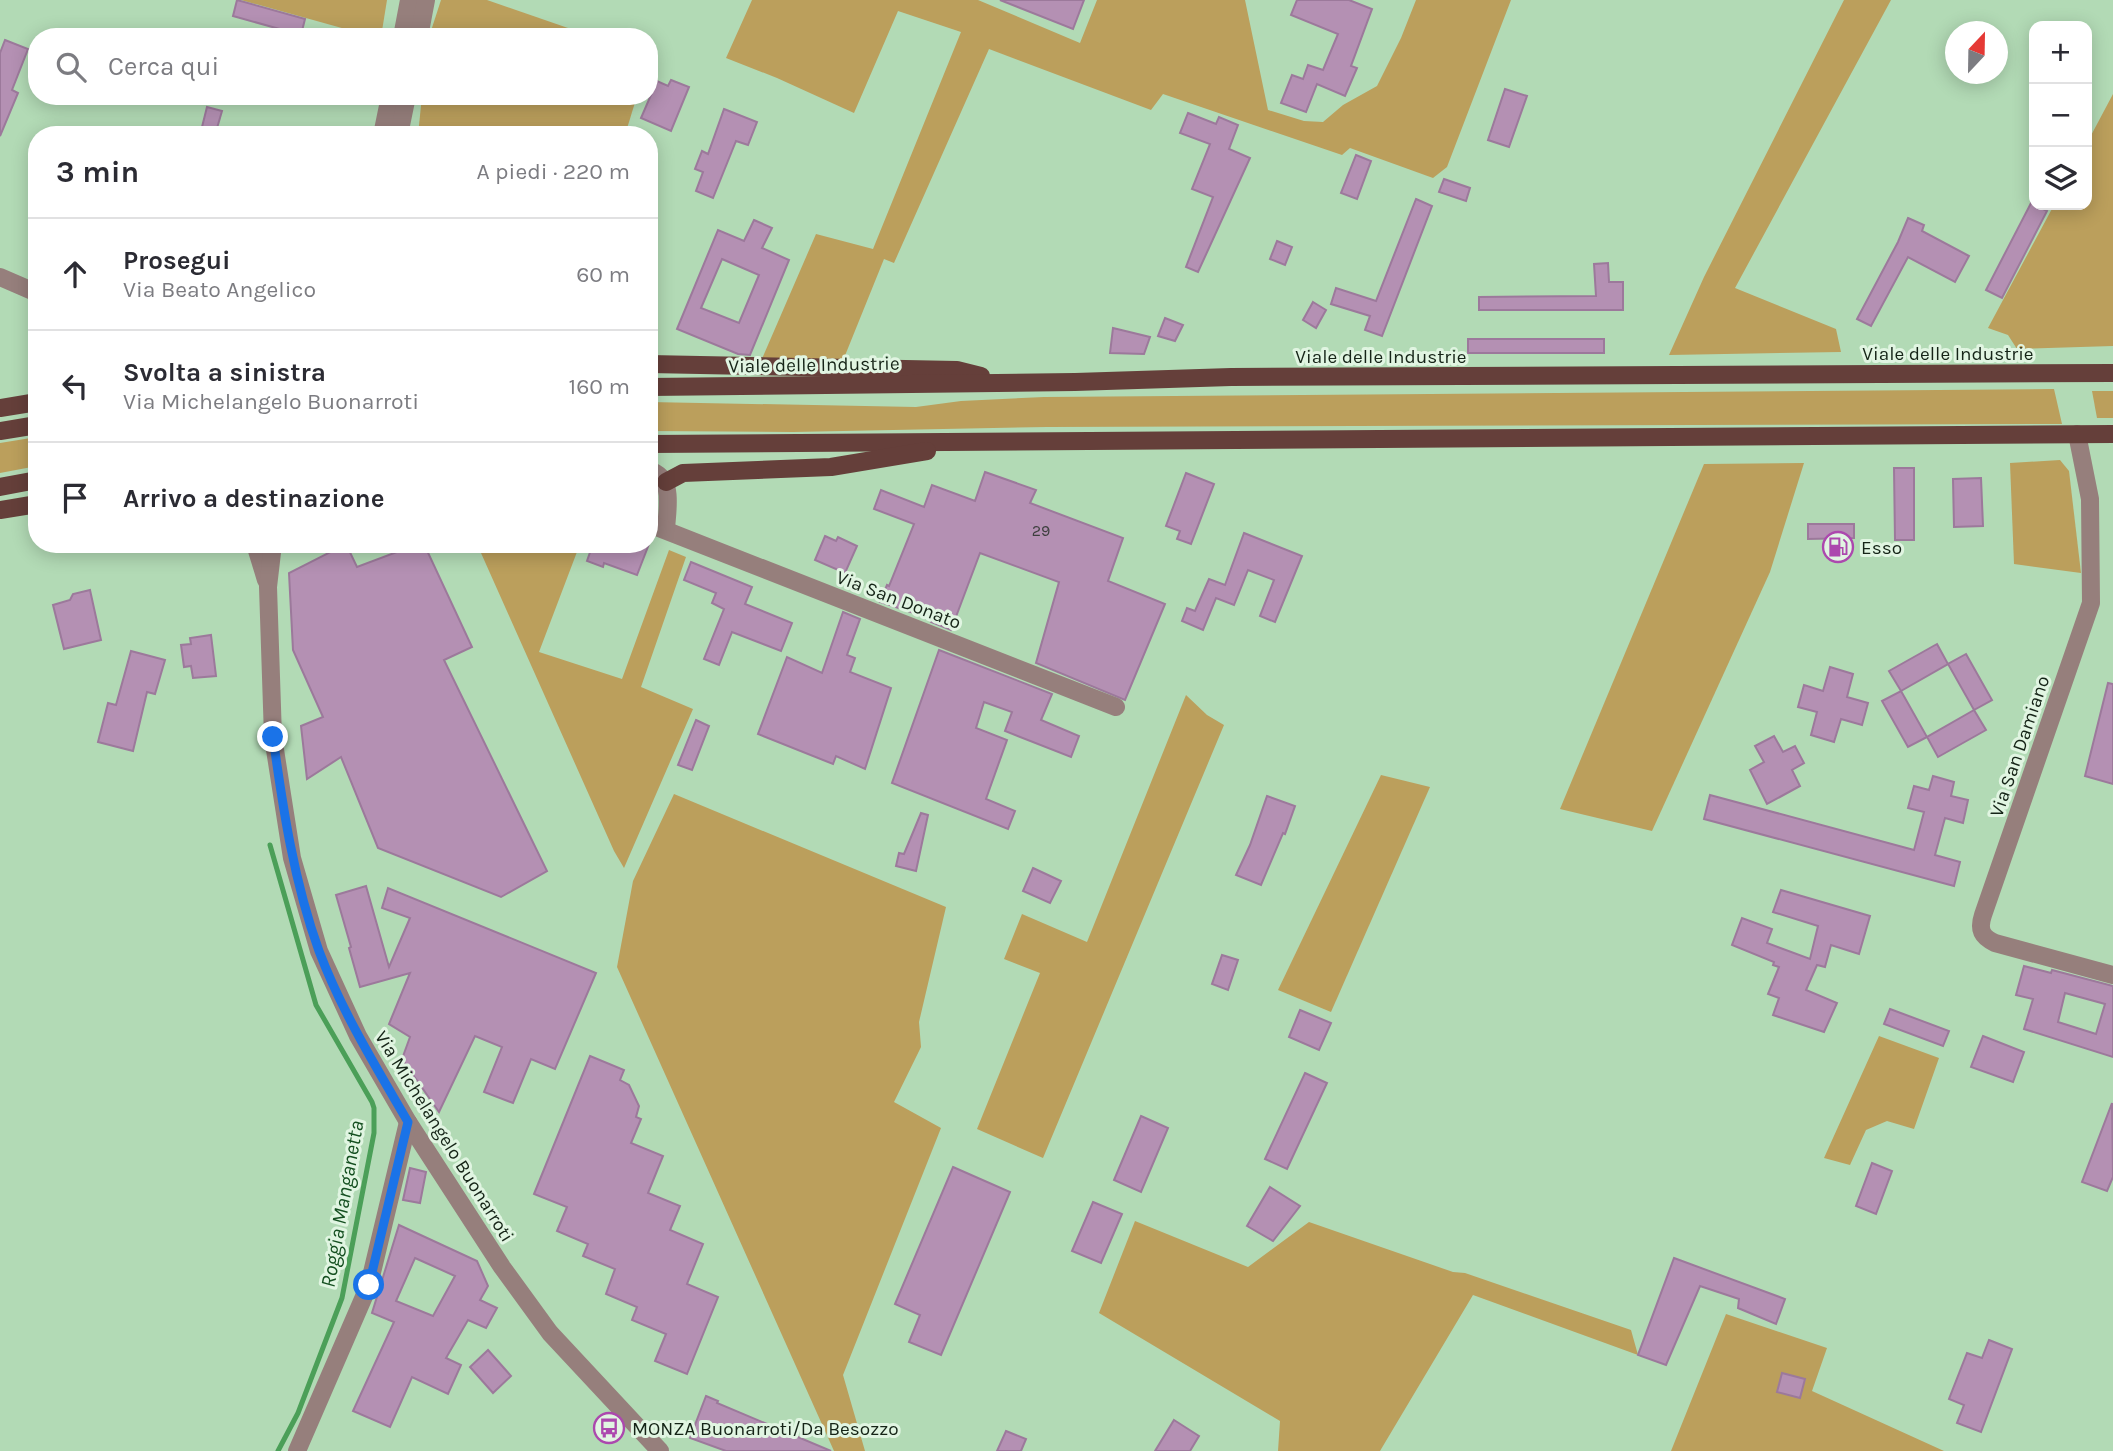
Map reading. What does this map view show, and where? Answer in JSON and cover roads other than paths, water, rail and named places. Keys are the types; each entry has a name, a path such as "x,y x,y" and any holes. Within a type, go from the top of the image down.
{"main road":[{"path":"658,364 957,370 1004,382"},
{"name":"Viale delle Industrie","path":"658,387 1231,377 2113,373"},
{"path":"0,408 28,403"},
{"path":"0,431 28,426"},
{"path":"658,444 2113,434"},
{"path":"658,482 683,472 831,467 982,442"},
{"path":"0,486 28,481"},
{"path":"0,510 28,505"}],"street":[{"path":"404,28 409,0"},
{"path":"421,28 426,0"},
{"path":"384,126 388,105"},
{"path":"401,126 405,105"},
{"path":"0,277 28,289"},
{"name":"Via San Damiano","path":"2077,434 2090,499 2091,603 1983,915 1981,929 1982,934 1995,943 2113,975"},
{"name":"Via San Donato","path":"658,482 658,527 1116,707"},
{"name":"Via Michelangelo Buonarroti","path":"258,553 268,587"},
{"name":"Via Michelangelo Buonarroti","path":"272,553 268,587 273,737 292,858 320,951 358,1036 408,1122 528,1305 550,1333 660,1451"},
{"path":"297,1451 369,1285 408,1122"}],"waterway":[{"name":"Roggia Manganetta","path":"270,845 316,1005 374,1108 374,1133 342,1298 298,1413 278,1451"}],"place":[{"name":"Esso","path":"1838,547"},
{"name":"MONZA Buonarroti/Da Besozzo","path":"609,1428"}]}
